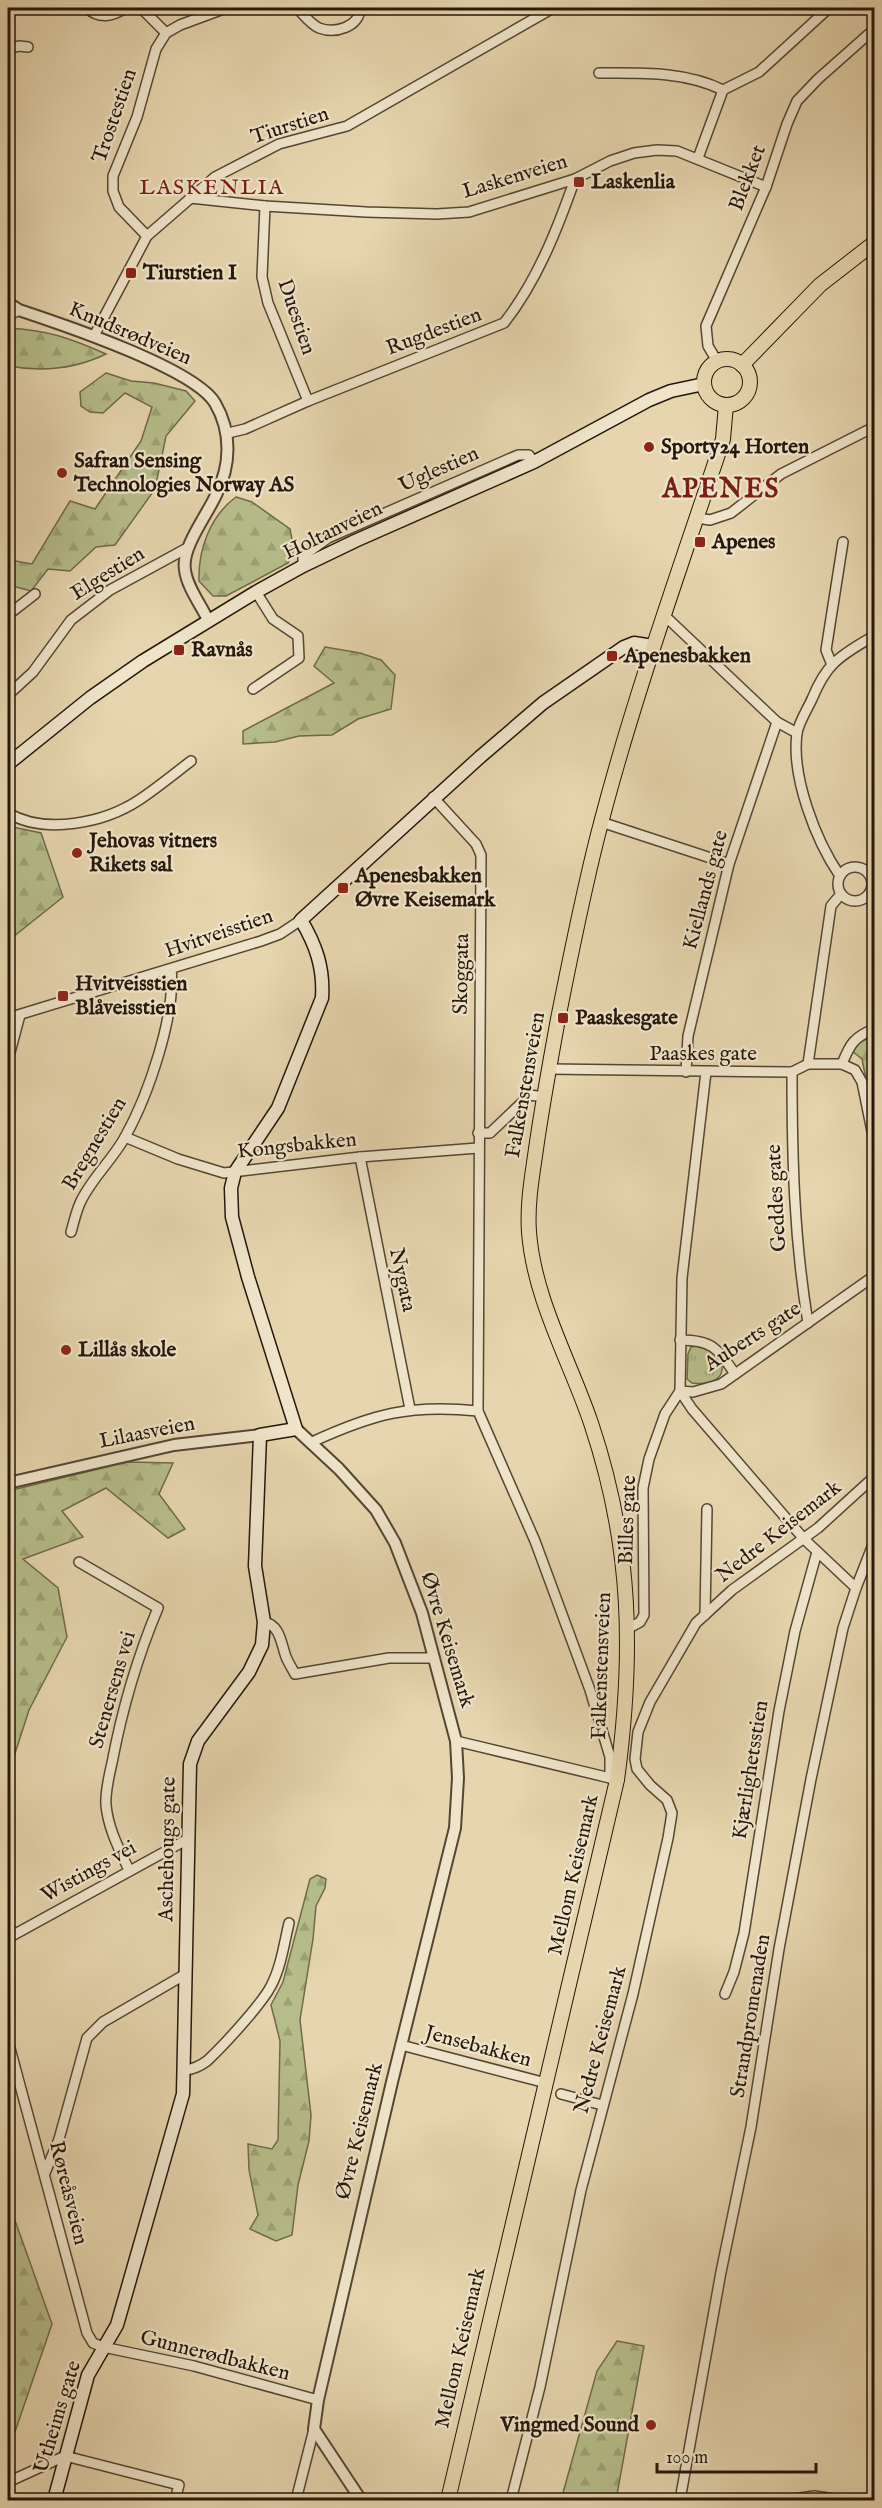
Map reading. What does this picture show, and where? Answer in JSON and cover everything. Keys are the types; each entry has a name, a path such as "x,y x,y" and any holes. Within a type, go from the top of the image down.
{"main road":[{"path":"742,365 820,285 874,243"},
{"path":"730,359 742,365 750,377 748,391 740,402 726,405 714,401 704,384 705,375 710,367 717,361 730,359"},
{"name":"Holtanveien","path":"8,764 90,699 143,661 208,620 303,566 534,462 649,400 671,391 704,384"},
{"name":"Falkenstensveien","path":"614,1779 626,1692 628,1628 625,1576 612,1498 591,1422 545,1302 536,1270 530,1237 528,1206 548,1070 601,822 653,646 723,439 726,405"},
{"path":"296,1429 253,1297 232,1217 231,1188 235,1172 278,1108 322,998 323,982 317,951 301,920 433,797 543,703 624,647 634,643 653,646"},
{"name":"Lilaasveien","path":"260,1435 296,1429"},
{"name":"Aschehougs gate","path":"103,2347 117,2325 183,2094 186,2070 184,1975 189,1779 193,1755 198,1741 249,1671 262,1645 264,1622 255,1566 260,1435"},
{"name":"Mellom Keisemark","path":"448,2500 546,2083 614,1779"},
{"name":"Utheims gate","path":"54,2500 88,2375 103,2347"}],"street":[{"path":"87,8 99,16 105,16 126,8"},
{"path":"141,8 166,33 226,8"},
{"path":"297,8 318,28 327,29 351,26 357,21 360,8"},
{"name":"Tiurstien","path":"94,336 147,236 215,177 279,144 347,126 552,8"},
{"path":"698,158 723,90 759,72 829,8"},
{"name":"Blekket","path":"717,361 708,346 706,326 766,187 797,101 871,32"},
{"name":"Trostestien","path":"147,236 119,207 113,190 113,176 137,117 156,48 166,33"},
{"path":"8,49 19,46 28,47"},
{"path":"599,73 648,72 708,83 723,90"},
{"name":"Laskenveien","path":"190,198 265,206 426,214 469,212 575,179 610,161 634,153 657,150 677,151 698,158 766,187"},
{"name":"Rugdestien","path":"228,434 504,323 523,300 559,224 575,179"},
{"name":"Duestien","path":"265,206 262,277 268,303 308,401"},
{"name":"Knudsrødveien","path":"8,303 19,310 94,336 193,382 214,402 228,434 227,458 218,493 189,547 184,570 208,620"},
{"path":"8,316 19,310"},
{"path":"697,518 710,520 732,513 781,474 874,427"},
{"path":"832,665 826,650 843,542"},
{"name":"Elgestien","path":"8,695 33,672 71,620 110,590 189,547"},
{"path":"253,689 299,658 298,636 273,619 256,592"},
{"path":"9,610 35,594"},
{"path":"664,615 777,722 797,733"},
{"path":"840,876 825,854 806,803 799,765 797,733 820,681 832,665 850,650 874,636"},
{"name":"Kiellands gate","path":"686,1072 688,1036 729,864 777,722"},
{"path":"8,813 16,818 55,825 75,824 137,801 191,761"},
{"name":"Skoggata","path":"433,797 477,844 481,855 478,1411"},
{"path":"601,822 729,864"},
{"path":"856,867 872,873 872,885 867,895 854,901 842,894 838,884 840,876 847,869 856,867"},
{"path":"808,1064 831,906 842,894"},
{"path":"867,895 874,903"},
{"name":"Hvitveisstien","path":"8,1018 280,934 301,920"},
{"name":"Bregnestien","path":"71,1232 81,1200 125,1137 145,1095 160,1047 173,989 171,969"},
{"path":"8,1060 20,1015"},
{"path":"842,1064 850,1044 874,1029"},
{"name":"Paaskes gate","path":"548,1070 792,1072 808,1064 842,1064 855,1070 862,1082 874,1141"},
{"path":"706,1072 682,1278 680,1391 727,1450 804,1539 856,1588"},
{"name":"Geddes gate","path":"792,1072 793,1178 798,1262 808,1323"},
{"path":"478,1133 490,1133 530,1095 544,1096"},
{"name":"Kongsbakken","path":"125,1137 214,1171 235,1172 360,1157 478,1148"},
{"name":"Nygata","path":"360,1157 410,1409"},
{"name":"Auberts gate","path":"680,1391 704,1389 720,1384 874,1276"},
{"path":"680,1340 709,1342 735,1374"},
{"name":"Billes gate","path":"628,1628 640,1623 644,1615 643,1488 649,1459 664,1414 680,1391"},
{"path":"312,1442 342,1428 410,1409 439,1407 478,1411"},
{"name":"Mellom Keisemark","path":"478,1411 535,1540 590,1690 610,1757 614,1779"},
{"name":"Øvre Keisemark","path":"296,1429 312,1442 362,1494 385,1524 407,1572 434,1658 456,1741 458,1778 456,1828 401,2045 318,2400 314,2429"},
{"name":"Lilaasveien","path":"8,1483 174,1445 260,1435"},
{"name":"Nedre Keisemark","path":"512,2500 540,2387 569,2246 602,2105 633,1994 672,1814 667,1800 637,1769 635,1759 638,1732 656,1692 696,1623 732,1590 804,1539 874,1477"},
{"name":"Nedre Keisemark","path":"705,1615 707,1509"},
{"name":"Strandpromenaden","path":"680,2500 721,2272 751,2127 779,1949 811,1779 843,1628 874,1542"},
{"name":"Kjærlighetsstien","path":"724,1994 734,1972 744,1933 779,1711 795,1630 817,1552"},
{"name":"Stenersens vei","path":"79,1562 158,1608 144,1642 117,1735 105,1801 107,1818 129,1870"},
{"path":"264,1622 270,1623 276,1629 283,1642 286,1657 296,1674 389,1658 434,1658"},
{"path":"456,1741 614,1779"},
{"name":"Wistings vei","path":"8,1938 188,1839"},
{"path":"186,2070 196,2068 207,2061 255,2008 270,1987 279,1969 289,1923"},
{"path":"45,2173 58,2139 87,2038 103,2022 184,1975"},
{"name":"Røreåsveien","path":"8,2041 87,2333 93,2343 103,2347"},
{"name":"Jensebakken","path":"401,2045 546,2083"},
{"path":"561,2094 602,2105"},
{"name":"Gunnerødbakken","path":"103,2347 194,2366 318,2400"},
{"path":"296,2500 314,2429"},
{"path":"314,2429 361,2500"},
{"path":"8,2482 14,2477 65,2456 178,2485 175,2500"},
{"path":"787,2500 814,2496 842,2500"}],"green space":[{"path":"8,328 58,336 106,354 82,363 58,368 33,369 8,366"},
{"path":"106,373 131,381 154,383 186,391 195,401 166,436 155,489 115,545 96,547 70,571 48,569 31,591 8,585 10,560 32,564 70,501 95,509 141,441 152,407 125,393 103,413 90,412 81,406 80,392"},
{"path":"236,497 252,502 290,529 294,550 288,563 226,596 213,596 199,581 203,546 219,514"},
{"path":"325,647 360,653 381,660 395,675 391,709 358,719 332,735 299,736 275,742 243,744 243,731 334,683 314,666"},
{"path":"8,826 41,833 63,897 8,941"},
{"path":"874,1035 874,1119 862,1059 852,1051 859,1043"},
{"path":"704,1345 719,1358 722,1372 712,1381 692,1383 687,1379 688,1354 691,1347"},
{"path":"127,1462 173,1463 159,1494 185,1529 168,1538 106,1488 62,1511 83,1537 23,1559 58,1588 67,1637 29,1710 8,1775 8,1491"},
{"path":"317,1875 326,1879 325,1888 316,1906 300,2020 311,2115 309,2141 298,2185 292,2235 276,2241 250,2229 258,2215 249,2170 248,2144 272,2149 278,2140 280,2041 271,2005 283,1982 310,1879"},
{"path":"8,2201 52,2324 8,2452"},
{"path":"617,2341 644,2346 616,2500 561,2500 597,2371"}],"place":[{"name":"Laskenlia","path":"579,182"},
{"name":"Tiurstien I","path":"131,273"},
{"name":"Sporty24 Horten","path":"649,447"},
{"name":"Safran Sensing Technologies Norway AS","path":"62,473"},
{"name":"Apenes","path":"700,542"},
{"name":"Ravnås","path":"179,650"},
{"name":"Apenesbakken","path":"612,656"},
{"name":"Jehovas vitners Rikets sal","path":"77,853"},
{"name":"Apenesbakken Øvre Keisemark","path":"343,888"},
{"name":"Hvitveisstien Blåveisstien","path":"63,996"},
{"name":"Paaskesgate","path":"563,1018"},
{"name":"Lillås skole","path":"66,1350"},
{"name":"Vingmed Sound","path":"651,2425"}],"district":[{"name":"LASKENLIA","path":"212,188"},
{"name":"APENES","path":"721,490"}]}
